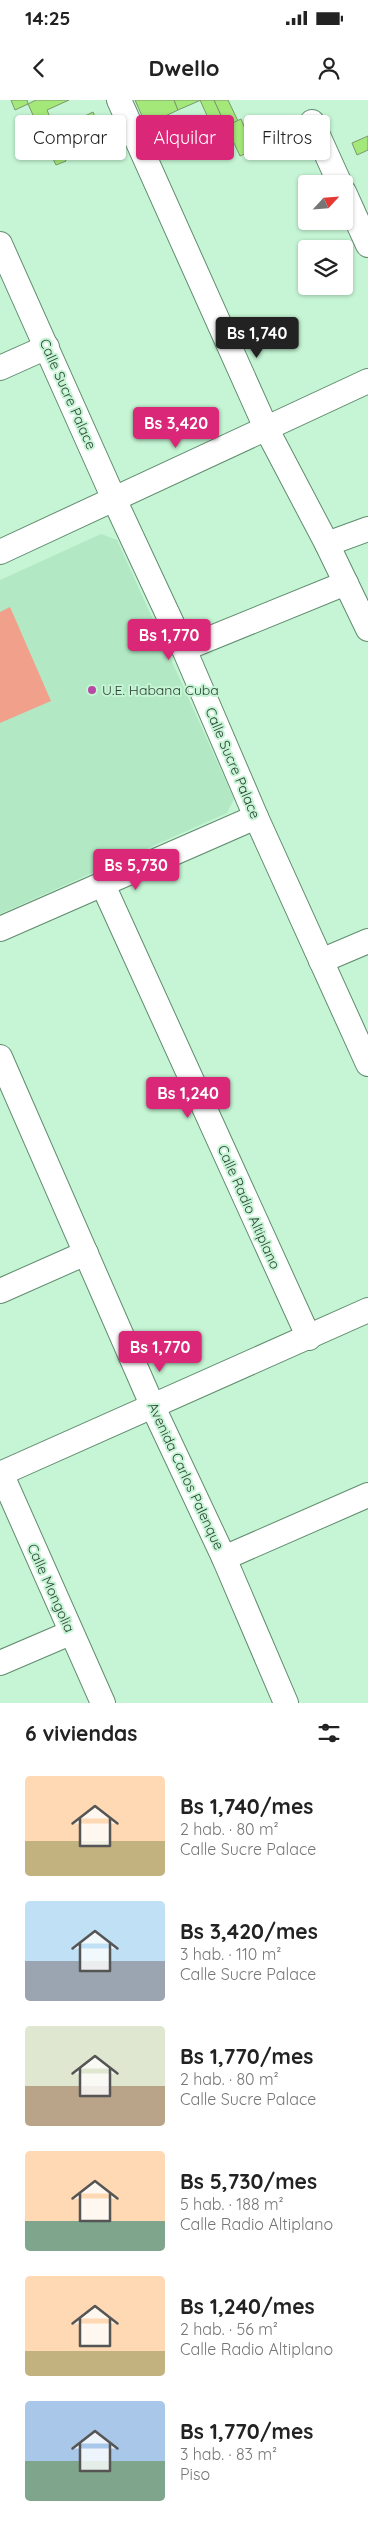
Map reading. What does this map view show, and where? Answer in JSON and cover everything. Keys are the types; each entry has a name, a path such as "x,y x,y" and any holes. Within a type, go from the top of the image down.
{"street":[{"path":"120,100 266,428 327,544 368,629"},
{"path":"329,160 336,175"},
{"path":"354,200 368,245"},
{"name":"Calle Sucre Palace","path":"0,244 114,499 184,649 256,817 368,1064"},
{"path":"0,368 47,347"},
{"path":"0,552 368,381"},
{"path":"327,544 368,529"},
{"path":"184,649 346,583"},
{"path":"0,929 256,817"},
{"name":"Calle Radio Altiplano","path":"104,885 309,1338"},
{"path":"322,961 368,941"},
{"name":"Avenida Carlos Palenque","path":"0,1057 153,1406 224,1558 286,1703"},
{"path":"0,1291 86,1253"},
{"path":"1,1474 368,1310"},
{"name":"Calle Mongolia","path":"1,1474 70,1633 103,1703"},
{"path":"224,1558 368,1495"},
{"path":"0,1663 70,1633"}],"shaded area":[{"name":"U.E. Habana Cuba","path":"101,534 117,540 234,799 227,813 0,914 0,580"},
{"path":"10,607 51,701 0,723 0,612"}],"building":[{"path":"11,100 27,100 28,104 15,110"},
{"path":"36,100 69,100 47,110 49,115 33,115 28,104"},
{"path":"135,100 174,100 178,110 167,115 142,115"},
{"path":"174,100 201,100 178,110"},
{"path":"200,100 214,100 221,115 207,115"},
{"path":"214,100 228,100 238,121 234,123 234,115 221,115"},
{"path":"241,119 244,126 244,154 240,156 234,143 234,122"},
{"path":"368,136 368,150 357,155 352,143"},
{"path":"54,160 66,160 66,161 56,165"}],"place":[{"name":"U.E. Habana Cuba","path":"92,690"}]}
